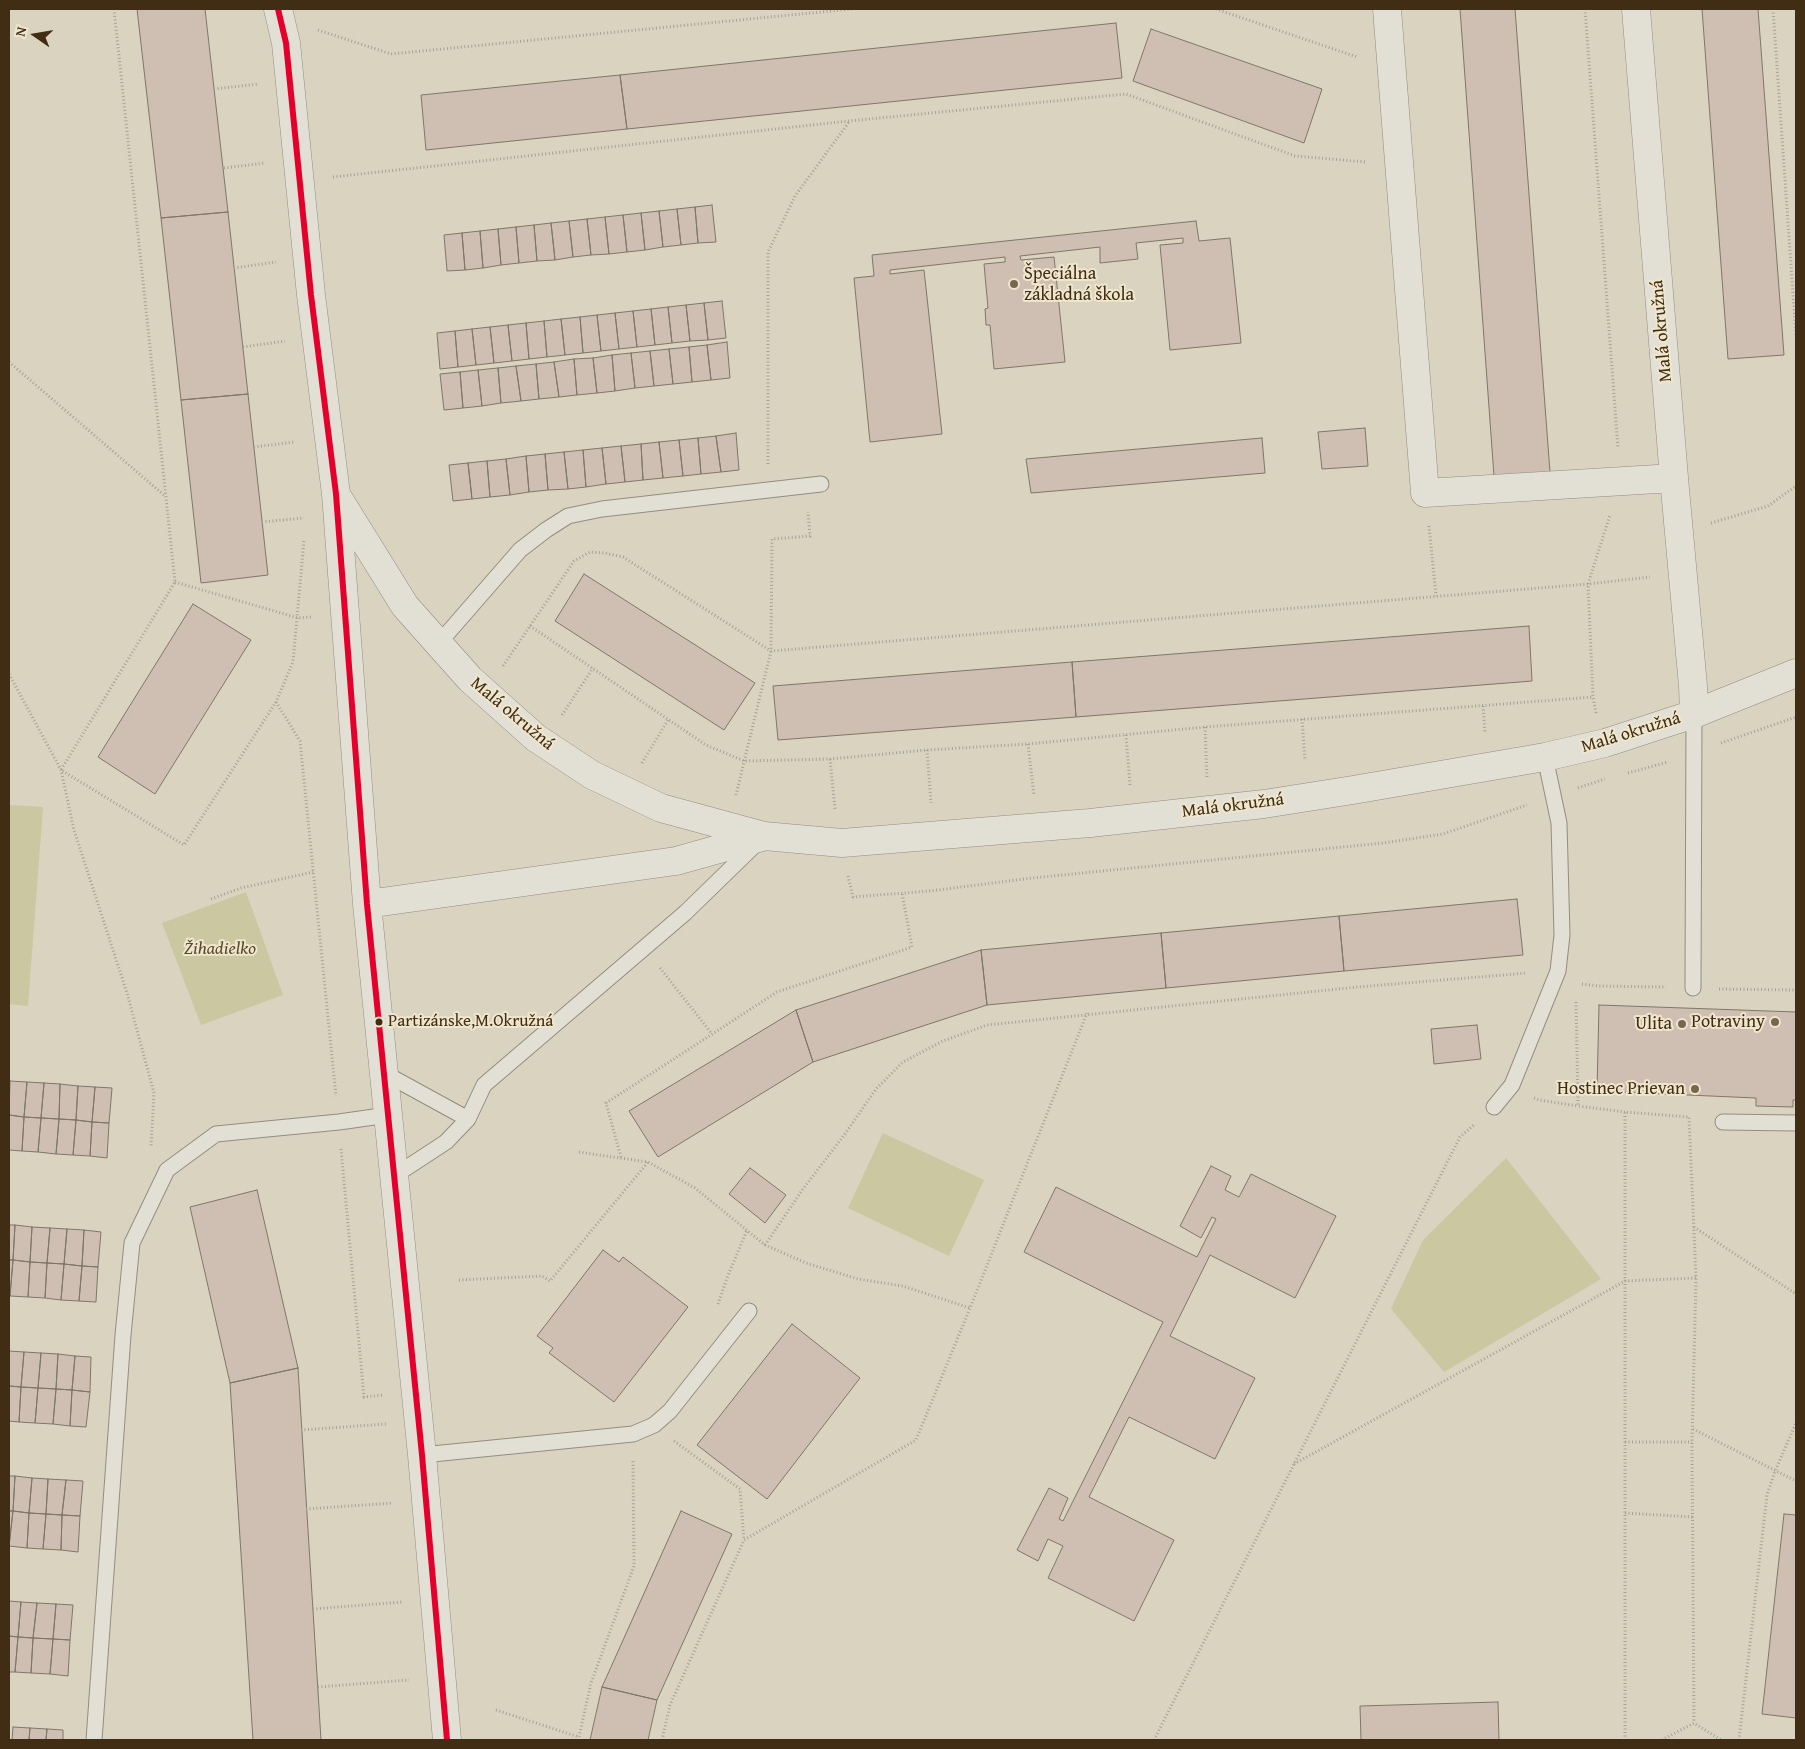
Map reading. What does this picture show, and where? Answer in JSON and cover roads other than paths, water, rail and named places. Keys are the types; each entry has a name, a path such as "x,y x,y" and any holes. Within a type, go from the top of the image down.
{"street":[{"path":"278,9 286,43 311,295 336,494 367,904 422,1455 447,1740"},
{"path":"286,43 288,9"},
{"path":"1387,9 1425,493 1674,478"},
{"name":"Malá okružná","path":"1636,9 1694,714"},
{"name":"Malá okružná","path":"336,494 405,606 470,679 536,738 592,775 661,808 764,836 842,843 1090,823 1264,804 1545,757 1605,743 1694,714 1796,673"},
{"name":"Malá okružná","path":"367,904 676,861 764,836"}],"lane":[{"path":"438,643 520,550 568,516 602,509 821,484"},
{"path":"1692,988 1694,714"},
{"path":"1494,1107 1512,1085 1558,971 1562,935 1559,823 1545,757"},
{"path":"394,1176 446,1142 468,1119 484,1085 685,913 764,836"},
{"path":"384,1073 468,1119"},
{"path":"94,1740 123,1335 132,1243 167,1170 216,1134 388,1116"},
{"path":"1723,1122 1796,1123"},
{"path":"422,1455 632,1434 654,1425 670,1411 749,1311"}],"place":[{"name":"Špeciálna základná škola","path":"1014,284"},
{"name":"Partizánske,M.Okružná","path":"379,1022"},
{"name":"Potraviny","path":"1775,1022"},
{"name":"Ulita","path":"1682,1024"},
{"name":"Hostinec Prievan","path":"1695,1089"}],"park label":[{"name":"Žihadielko","path":"220,949"}]}
